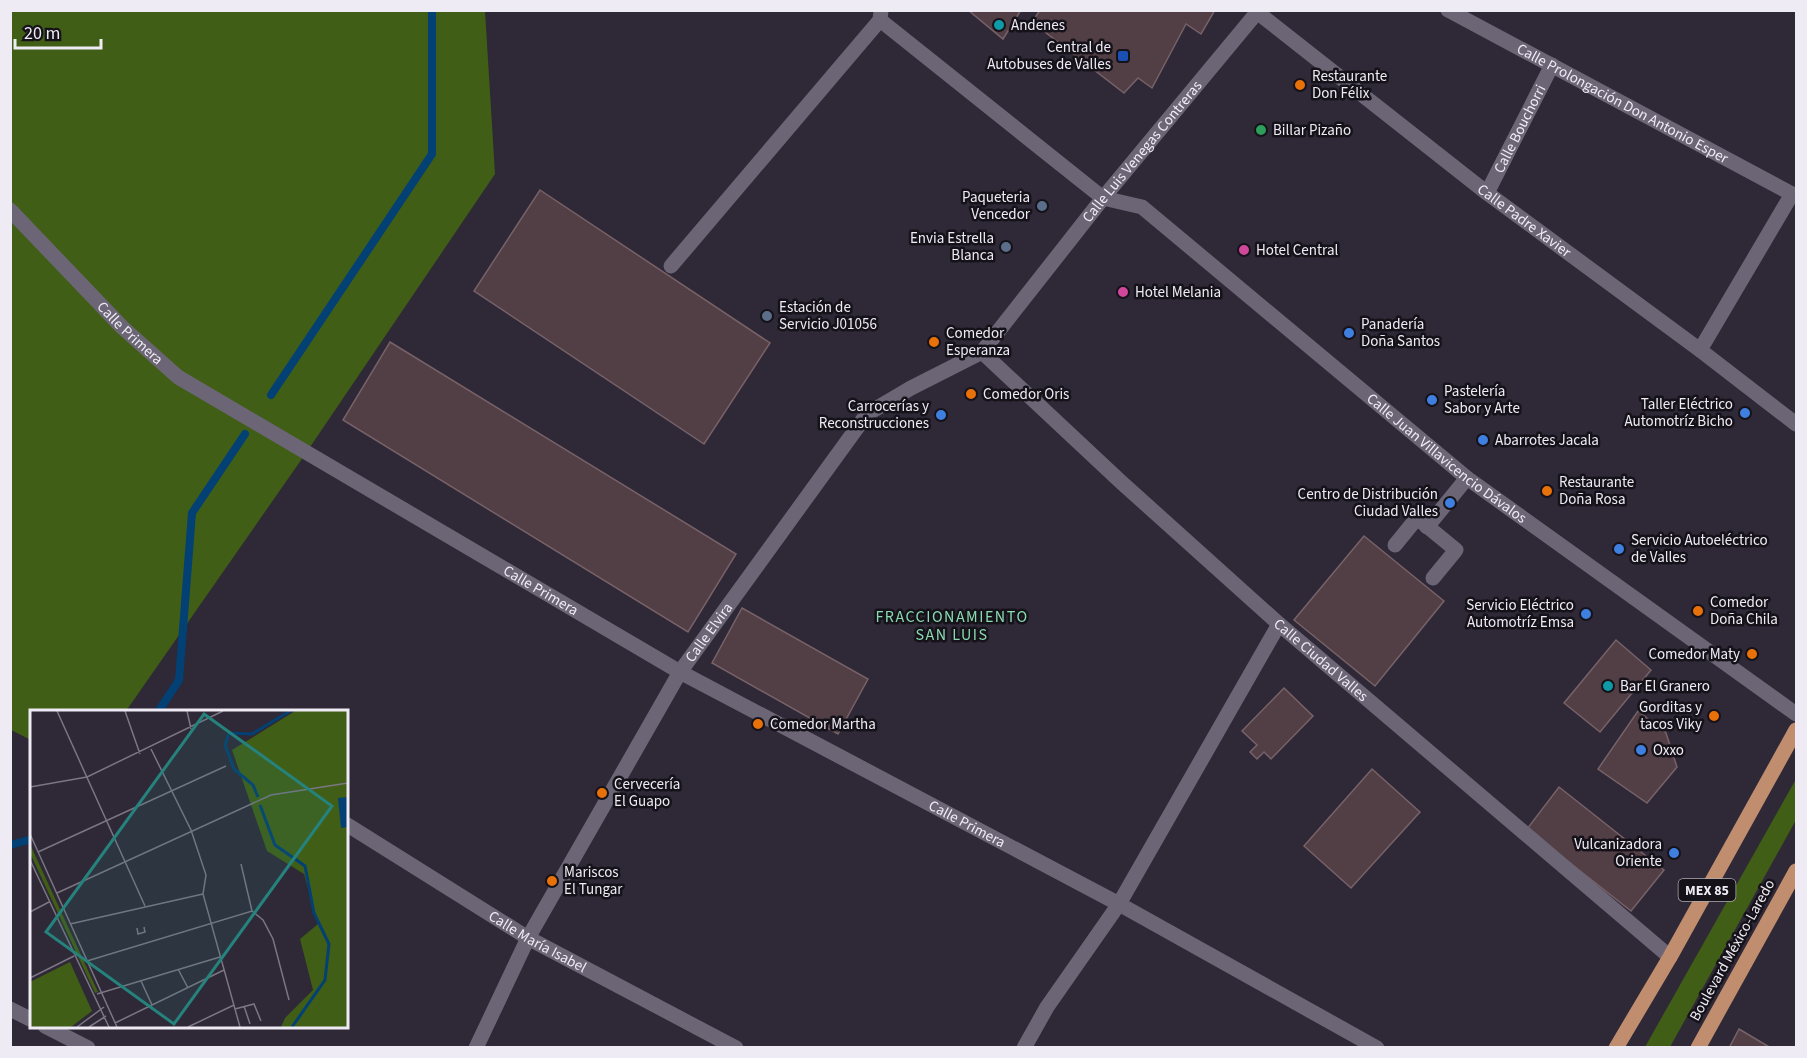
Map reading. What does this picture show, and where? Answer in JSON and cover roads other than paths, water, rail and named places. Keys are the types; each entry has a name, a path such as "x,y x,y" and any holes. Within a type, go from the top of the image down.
{"main road":[{"name":"MEX 85","path":"1616,1047 1670,957 1797,730"},
{"name":"Boulevard México-Laredo","path":"1698,1047 1797,871"}],"street":[{"name":"Calle Prolongación Don Antonio Esper","path":"1448,10 1794,195"},
{"name":"Calle Padre Xavier","path":"1258,11 1487,193 1797,424"},
{"name":"Calle Luis Venegas Contreras","path":"1028,293 1103,198 1258,11"},
{"path":"671,266 881,15 1103,198"},
{"name":"Calle Bouchorri","path":"1487,193 1552,65"},
{"path":"1700,350 1794,195"},
{"name":"Calle Juan Villavicencio Dávalos","path":"1103,198 1142,207 1467,478 1797,714"},
{"name":"Calle Primera","path":"10,210 122,327 178,377 680,672 1119,904 1377,1047"},
{"name":"Calle Elvira","path":"476,1047 528,938 680,672 867,414 911,388 982,352 1028,293"},
{"name":"Calle Ciudad Valles","path":"982,352 1121,482 1279,624 1670,957"},
{"path":"1427,527 1467,478"},
{"path":"1395,545 1417,518 1456,550 1433,579"},
{"path":"1024,1047 1047,1008 1119,904 1279,624"},
{"name":"Calle María Isabel","path":"348,825 528,938 736,1047"},
{"path":"10,1010 30,1019"},
{"path":"49,1028 88,1047"}],"waterway":[{"path":"271,395 432,154 432,10"},
{"path":"159,710 179,680 192,513 245,434"},
{"path":"10,845 30,840"}],"place":[{"name":"Andenes","path":"999,25"},
{"name":"Central de Autobuses de Valles","path":"1123,56"},
{"name":"Restaurante Don Félix","path":"1300,85"},
{"name":"Billar Pizaño","path":"1261,130"},
{"name":"Paqueteria Vencedor","path":"1042,206"},
{"name":"Envia Estrella Blanca","path":"1006,247"},
{"name":"Hotel Central","path":"1244,250"},
{"name":"Hotel Melania","path":"1123,292"},
{"name":"Estación de Servicio J01056","path":"767,316"},
{"name":"Panadería Doña Santos","path":"1349,333"},
{"name":"Comedor Esperanza","path":"934,342"},
{"name":"Comedor Oris","path":"971,394"},
{"name":"Pastelería Sabor y Arte","path":"1432,400"},
{"name":"Taller Eléctrico Automotríz Bicho","path":"1745,413"},
{"name":"Carrocerías y Reconstrucciones","path":"941,415"},
{"name":"Abarrotes Jacala","path":"1483,440"},
{"name":"Restaurante Doña Rosa","path":"1547,491"},
{"name":"Centro de Distribución Ciudad Valles","path":"1450,503"},
{"name":"Servicio Autoeléctrico de Valles","path":"1619,549"},
{"name":"Comedor Doña Chila","path":"1698,611"},
{"name":"Servicio Eléctrico Automotríz Emsa","path":"1586,614"},
{"name":"Comedor Maty","path":"1752,654"},
{"name":"Bar El Granero","path":"1608,686"},
{"name":"Gorditas y tacos Viky","path":"1714,716"},
{"name":"Comedor Martha","path":"758,724"},
{"name":"Oxxo","path":"1641,750"},
{"name":"Cervecería El Guapo","path":"602,793"},
{"name":"Vulcanizadora Oriente","path":"1674,853"},
{"name":"Mariscos El Tungar","path":"552,881"}],"district":[{"name":"FRACCIONAMIENTO SAN LUIS","path":"952,625"}]}
